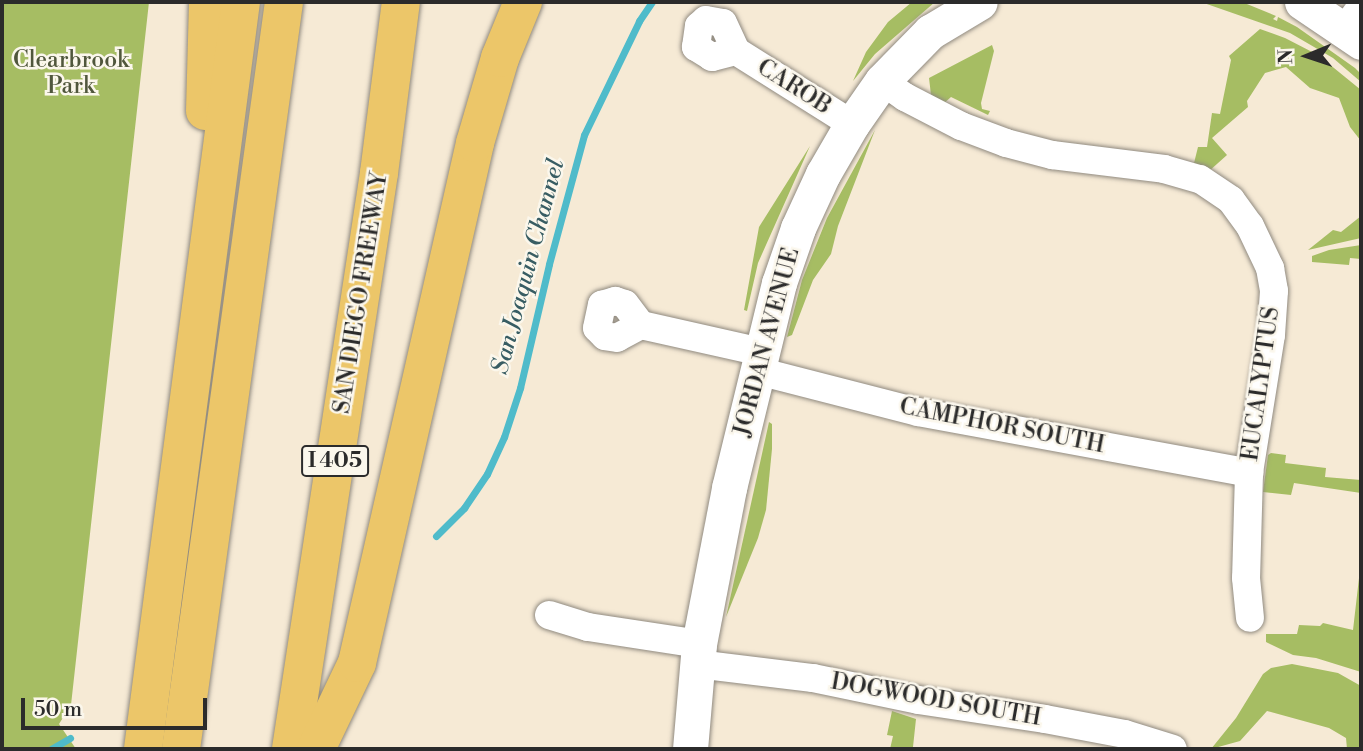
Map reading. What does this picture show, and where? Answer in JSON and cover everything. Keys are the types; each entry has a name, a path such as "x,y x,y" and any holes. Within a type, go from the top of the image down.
{"highway":[{"path":"199,326 208,2"},
{"path":"143,749 241,2"},
{"path":"181,749 284,2"},
{"name":"SAN DIEGO FREEWAY","path":"291,749 379,173 401,2"},
{"path":"316,749 357,663 472,156 500,58 523,2"}],"street":[{"name":"JORDAN AVENUE","path":"690,749 698,654 729,488 779,284 799,228 823,174 882,80 930,32 980,2"},
{"path":"1302,2 1356,26"},
{"name":"CAROB","path":"736,51 852,124"},
{"name":"EUCALYPTUS","path":"882,80 905,97 961,126 1006,143 1052,156 1164,169 1200,179 1231,200 1250,226 1270,268 1274,291 1271,335 1249,472 1246,578 1250,618"},
{"name":"CAMPHOR SOUTH","path":"641,325 918,412 1249,472"},
{"name":"DOGWOOD SOUTH","path":"549,615 698,654 918,700 1125,734 1173,749"}],"green space":[{"name":"Clearbrook Park","path":"2,2 149,2 71,705 59,724 76,749 2,749"},
{"path":"912,2 935,2 875,54 853,81 866,52 888,22"},
{"path":"1201,2 1242,2 1276,16 1273,19 1277,21 1278,17 1297,27 1355,68 1361,74 1361,82 1333,58 1290,33"},
{"path":"1260,29 1318,55 1361,90 1361,141 1350,127 1339,98 1310,88 1286,67 1265,73 1247,101 1248,107 1212,138 1227,155 1208,172 1194,163 1198,147 1207,147 1212,113 1220,114 1231,60 1229,56"},
{"path":"992,45 994,51 981,103 982,109 990,111 988,115 951,97 942,105 931,95 929,78"},
{"path":"875,130 838,226 831,254 813,280 792,335 787,337 802,280 827,218"},
{"path":"810,146 758,263 747,311 744,310 759,227"},
{"path":"1361,216 1361,238 1308,250 1333,230 1341,232"},
{"path":"1361,245 1361,259 1350,258 1349,265 1312,262 1312,256 1329,250"},
{"path":"769,422 772,424 772,449 766,510 758,538 726,617"},
{"path":"1268,455 1286,455 1285,463 1326,468 1325,477 1361,480 1361,493 1294,483 1291,495 1263,492"},
{"path":"1359,578 1361,672 1316,658 1293,655 1266,642 1266,634 1297,634 1299,625 1320,626 1323,623 1353,630"},
{"path":"1292,664 1338,673 1361,686 1361,749 1347,749 1346,738 1329,728 1267,711 1240,741 1211,749 1236,718 1263,674 1271,668"},
{"path":"892,711 916,719 913,747 890,749 893,736 887,735"}],"waterway":[{"name":"San Joaquin Channel","path":"436,536 464,508 487,474 504,437 520,388 549,264 584,135 639,21 652,2"},
{"name":"San Joaquin Channel","path":"51,749 70,738"}]}
